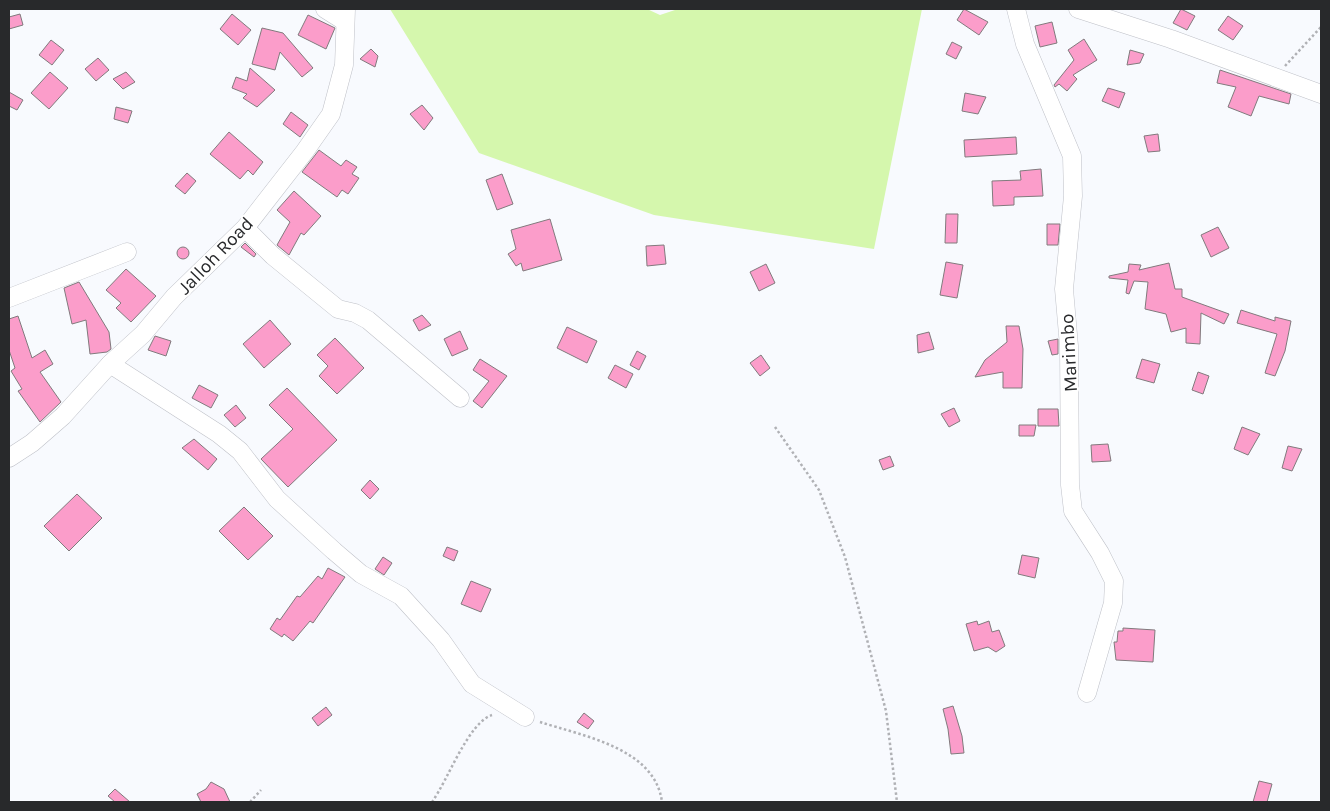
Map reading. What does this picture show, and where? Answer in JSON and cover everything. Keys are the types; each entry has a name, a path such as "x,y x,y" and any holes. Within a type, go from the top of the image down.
{"street":[{"path":"325,9 345,15"},
{"name":"Marimbo","path":"1016,9 1024,44 1072,156 1073,196 1064,289 1069,346 1070,485 1073,512 1100,552 1114,581 1112,603 1087,693"},
{"path":"1078,9 1171,39 1321,94"},
{"name":"Jalloh Road","path":"9,458 32,443 63,416 110,364 143,334 174,297 245,228 331,114 344,65 345,15"},
{"path":"245,228 273,256 338,309 355,313 368,320 460,398"},
{"path":"9,298 127,252"},
{"path":"110,364 220,434 240,451 277,499 334,551 362,574 401,596 441,640 472,684 525,717"}],"path":[{"path":"1275,76 1321,27"},
{"path":"775,427 819,490 845,557 886,711 897,802"},
{"path":"432,802 444,786 471,732 490,714 499,715"},
{"path":"525,717 609,745 644,765 660,788 662,802"},
{"path":"250,802 261,790"}],"green space":[{"path":"390,9 647,9 660,15 678,9 922,9 874,249 654,215 479,153"}],"building":[{"path":"964,9 988,22 979,35 957,20"},
{"path":"1181,9 1195,16 1187,30 1173,23"},
{"path":"20,14 23,25 9,29 9,17"},
{"path":"232,14 251,30 238,45 220,29"},
{"path":"308,15 335,28 326,49 298,35"},
{"path":"1228,16 1243,26 1233,40 1218,30"},
{"path":"1052,22 1057,43 1040,47 1035,26"},
{"path":"262,28 283,33 313,68 302,77 280,52 275,70 252,64"},
{"path":"1084,39 1097,60 1073,75 1077,79 1067,91 1059,84 1055,87 1054,85 1074,60 1068,50"},
{"path":"51,40 64,50 52,65 39,55"},
{"path":"952,42 962,47 956,59 946,54"},
{"path":"371,49 378,56 375,67 360,59"},
{"path":"1130,50 1144,54 1140,63 1127,65"},
{"path":"98,58 109,70 96,81 85,69"},
{"path":"250,68 275,90 257,107 243,98 247,94 232,88 236,77 247,81"},
{"path":"1220,70 1291,94 1289,104 1259,96 1251,116 1228,107 1236,87 1217,83"},
{"path":"50,72 68,88 49,109 31,93"},
{"path":"126,72 135,82 123,89 113,79"},
{"path":"1108,88 1125,93 1119,108 1102,101"},
{"path":"9,92 23,100 17,110 9,106"},
{"path":"965,93 986,97 978,114 962,111"},
{"path":"422,105 433,118 424,130 410,114"},
{"path":"116,107 132,111 128,123 114,119"},
{"path":"291,112 308,125 300,137 283,124"},
{"path":"229,132 263,162 253,175 248,170 240,179 210,154"},
{"path":"1158,134 1160,151 1148,152 1144,136"},
{"path":"1016,137 1017,154 965,157 964,140"},
{"path":"319,150 341,166 346,160 357,167 352,174 359,178 348,194 342,190 337,197 302,172"},
{"path":"1041,169 1043,196 1014,197 1014,205 993,206 992,181 1021,180 1020,171"},
{"path":"187,173 196,181 185,194 175,186"},
{"path":"502,174 513,204 497,210 486,180"},
{"path":"294,191 321,216 304,235 301,233 289,255 277,245 290,222 277,210"},
{"path":"946,214 958,214 957,243 945,243"},
{"path":"550,219 562,260 523,271 521,263 516,266 508,254 516,249 511,230"},
{"path":"1047,224 1060,224 1058,245 1047,245"},
{"path":"1218,227 1229,248 1211,257 1201,235"},
{"path":"245,243 256,254 254,257 241,247"},
{"path":"664,245 666,264 647,266 646,246"},
{"path":"183,247 189,253 183,259 177,253"},
{"path":"946,262 963,265 957,298 940,295"},
{"path":"1169,263 1175,289 1182,289 1182,297 1229,314 1224,324 1201,313 1200,344 1186,343 1186,328 1171,332 1166,314 1145,309 1148,282 1134,281 1129,294 1126,293 1128,280 1109,278 1109,276 1128,272 1129,264 1141,265 1139,270"},
{"path":"766,264 775,283 759,291 750,272"},
{"path":"126,269 156,296 131,322 116,308 121,303 106,290"},
{"path":"79,282 109,332 111,349 107,352 90,354 86,320 72,324 64,288"},
{"path":"1241,310 1275,321 1275,317 1291,321 1285,351 1275,376 1265,373 1277,334 1237,323"},
{"path":"422,315 431,325 419,331 413,320"},
{"path":"18,316 32,358 45,350 53,364 40,372 61,402 40,422 18,391 22,389 11,371 15,368 9,350 9,319"},
{"path":"270,320 291,344 264,368 243,344"},
{"path":"1006,326 1019,326 1023,349 1022,388 1003,388 1003,372 975,377 985,360 1007,342"},
{"path":"567,327 597,341 587,363 557,348"},
{"path":"460,331 468,349 452,356 444,339"},
{"path":"929,332 934,349 918,353 917,335"},
{"path":"155,336 171,341 166,356 148,350"},
{"path":"335,338 364,368 337,394 319,376 328,366 317,355"},
{"path":"1058,339 1058,354 1052,355 1048,341"},
{"path":"637,351 646,356 639,370 630,365"},
{"path":"761,355 770,368 760,376 750,363"},
{"path":"480,359 507,376 482,408 473,401 489,381 473,370"},
{"path":"1142,359 1160,364 1154,383 1136,378"},
{"path":"615,365 633,374 626,388 608,378"},
{"path":"1198,372 1209,376 1203,394 1192,390"},
{"path":"199,385 218,395 211,408 192,398"},
{"path":"287,388 337,440 288,487 261,459 293,429 269,405"},
{"path":"236,405 246,418 235,427 224,415"},
{"path":"954,408 960,421 949,427 941,414"},
{"path":"1038,409 1058,409 1059,426 1038,426"},
{"path":"1019,425 1036,425 1034,436 1019,436"},
{"path":"1242,427 1260,434 1248,455 1234,449"},
{"path":"194,439 217,459 208,470 182,448"},
{"path":"1108,444 1111,461 1092,462 1091,445"},
{"path":"1288,446 1302,449 1292,471 1282,468"},
{"path":"890,456 894,466 883,470 879,460"},
{"path":"370,480 379,489 370,499 361,490"},
{"path":"77,494 102,518 69,551 44,526"},
{"path":"244,507 273,536 248,560 219,531"},
{"path":"447,547 458,551 454,561 443,556"},
{"path":"1022,555 1039,558 1035,578 1018,574"},
{"path":"383,557 392,563 384,575 375,569"},
{"path":"328,568 345,577 313,623 310,621 293,641 284,634 282,637 270,629 277,618 280,620 297,596 300,597 318,576 322,579"},
{"path":"471,581 491,589 481,612 461,604"},
{"path":"977,621 978,625 989,621 992,632 999,630 1005,646 996,652 988,647 974,651 966,624"},
{"path":"1123,628 1155,630 1153,662 1116,660 1114,642 1117,642 1118,631 1123,631"},
{"path":"953,706 962,736 964,753 951,754 943,709"},
{"path":"326,707 332,715 318,726 312,718"},
{"path":"584,713 594,721 588,729 577,722"},
{"path":"1259,781 1272,784 1267,802 1253,802"},
{"path":"211,782 224,789 230,802 201,802 197,794 206,789"},
{"path":"115,789 130,802 115,802 108,796"}]}
